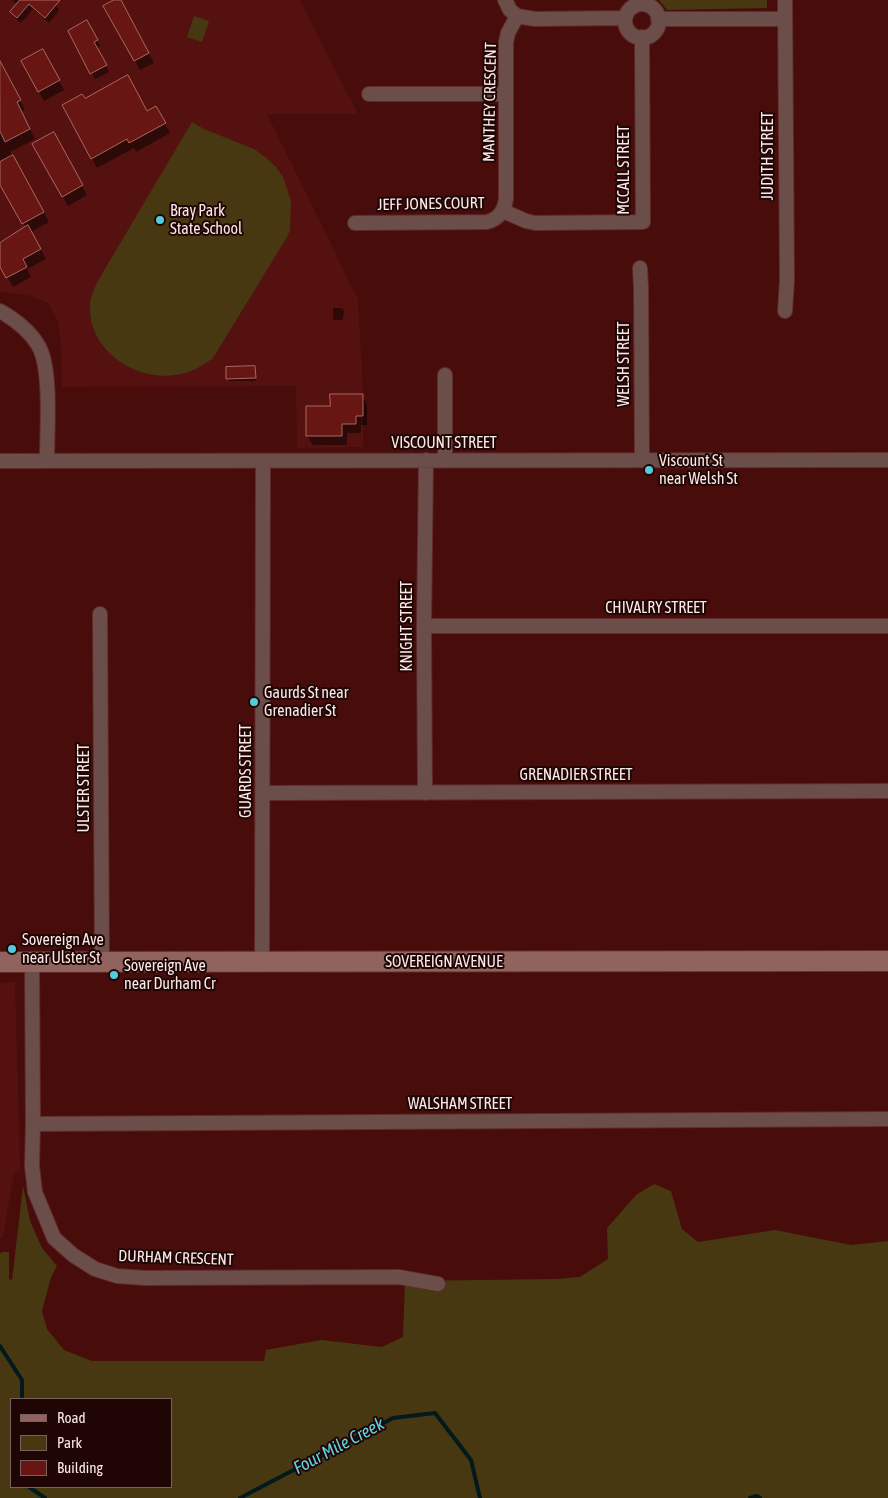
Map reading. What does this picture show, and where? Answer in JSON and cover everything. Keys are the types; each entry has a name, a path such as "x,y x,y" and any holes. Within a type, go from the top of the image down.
{"street":[{"path":"505,0 510,10 517,16 535,20 625,18"},
{"name":"JUDITH STREET","path":"785,0 786,311"},
{"path":"642,2 653,8 658,19 658,26 649,36 635,36 629,32 625,18 631,8 642,2"},
{"name":"MANTHEY CRESCENT","path":"503,210 506,198 506,42 508,33 517,16"},
{"path":"658,19 785,18"},
{"name":"MCCALL STREET","path":"503,210 518,218 535,222 642,222 642,37"},
{"path":"369,94 505,94"},
{"name":"JEFF JONES COURT","path":"355,223 487,222 495,220 503,210"},
{"name":"WELSH STREET","path":"640,268 642,287 642,459"},
{"path":"0,311 11,317 25,329 38,345 44,359 47,460"},
{"path":"445,375 445,460"},
{"name":"KNIGHT STREET","path":"425,793 424,626 426,460"},
{"name":"VISCOUNT STREET","path":"0,461 888,460"},
{"name":"GUARDS STREET","path":"262,962 263,461"},
{"name":"ULSTER STREET","path":"100,614 102,962"},
{"name":"CHIVALRY STREET","path":"424,626 888,626"},
{"name":"GRENADIER STREET","path":"263,793 888,791"},
{"name":"SOVEREIGN AVENUE","path":"0,962 888,960"},
{"name":"DURHAM CRESCENT","path":"32,962 32,1166 35,1192 54,1238 73,1255 95,1269 117,1276 145,1278 399,1277 438,1284"},
{"name":"WALSHAM STREET","path":"33,1124 888,1119"}],"shaded area":[{"name":"Bray Park State School","path":"0,0 300,0 358,114 267,114 358,299 363,394 363,447 297,448 296,386 62,387 61,345 58,321 48,303 31,296 0,291"},
{"path":"15,982 20,1171 14,1172 3,1237 0,1238 0,983"}],"green space":[{"path":"659,0 767,0 767,8 667,10"},
{"path":"194,16 209,21 202,42 187,37"},
{"path":"192,122 204,129 254,149 276,167 283,177 291,201 290,230 213,358 200,367 185,373 159,376 129,367 116,359 105,348 96,335 91,320 90,304 92,294 99,279"},
{"path":"654,1184 671,1191 682,1229 698,1242 775,1230 851,1245 888,1241 888,1498 0,1498 0,1254 2,1252 9,1252 9,1279 12,1280 23,1186 30,1221 42,1248 57,1266 51,1277 42,1311 47,1329 64,1350 92,1361 264,1361 266,1350 321,1340 382,1347 403,1337 405,1281 580,1277 608,1259 607,1228 636,1195"}],"building":[{"path":"20,0 60,0 45,18 29,4 17,18 10,12"},
{"path":"114,0 121,0 149,53 134,61 103,6"},
{"path":"87,20 98,40 94,42 107,65 90,74 68,31"},
{"path":"43,49 60,80 38,92 21,61"},
{"path":"0,61 21,100 17,102 30,129 5,142 0,131"},
{"path":"128,75 147,111 156,106 166,123 129,143 127,139 91,159 62,105 82,94 85,98"},
{"path":"54,132 83,185 62,197 32,144"},
{"path":"13,155 44,212 22,224 0,185 0,162"},
{"path":"28,225 41,249 23,259 27,267 6,278 0,267 0,243"},
{"path":"255,366 256,378 226,379 226,367"},
{"path":"330,394 363,394 363,416 356,416 356,424 342,424 342,436 306,436 306,406 330,406"}],"waterway":[{"name":"Four Mile Creek","path":"0,1346 22,1380 22,1398"},
{"name":"Four Mile Creek","path":"240,1498 393,1418 435,1413 471,1460 480,1498"},
{"name":"Four Mile Creek","path":"30,1488 45,1498"},
{"name":"Four Mile Creek","path":"750,1498 757,1496 760,1498"}],"place":[{"name":"Bray Park State School","path":"160,220"},
{"name":"Viscount St near Welsh St","path":"649,470"},
{"name":"Gaurds St near Grenadier St","path":"254,702"},
{"name":"Sovereign Ave near Ulster St","path":"12,949"},
{"name":"Sovereign Ave near Durham Cr","path":"114,975"}]}
